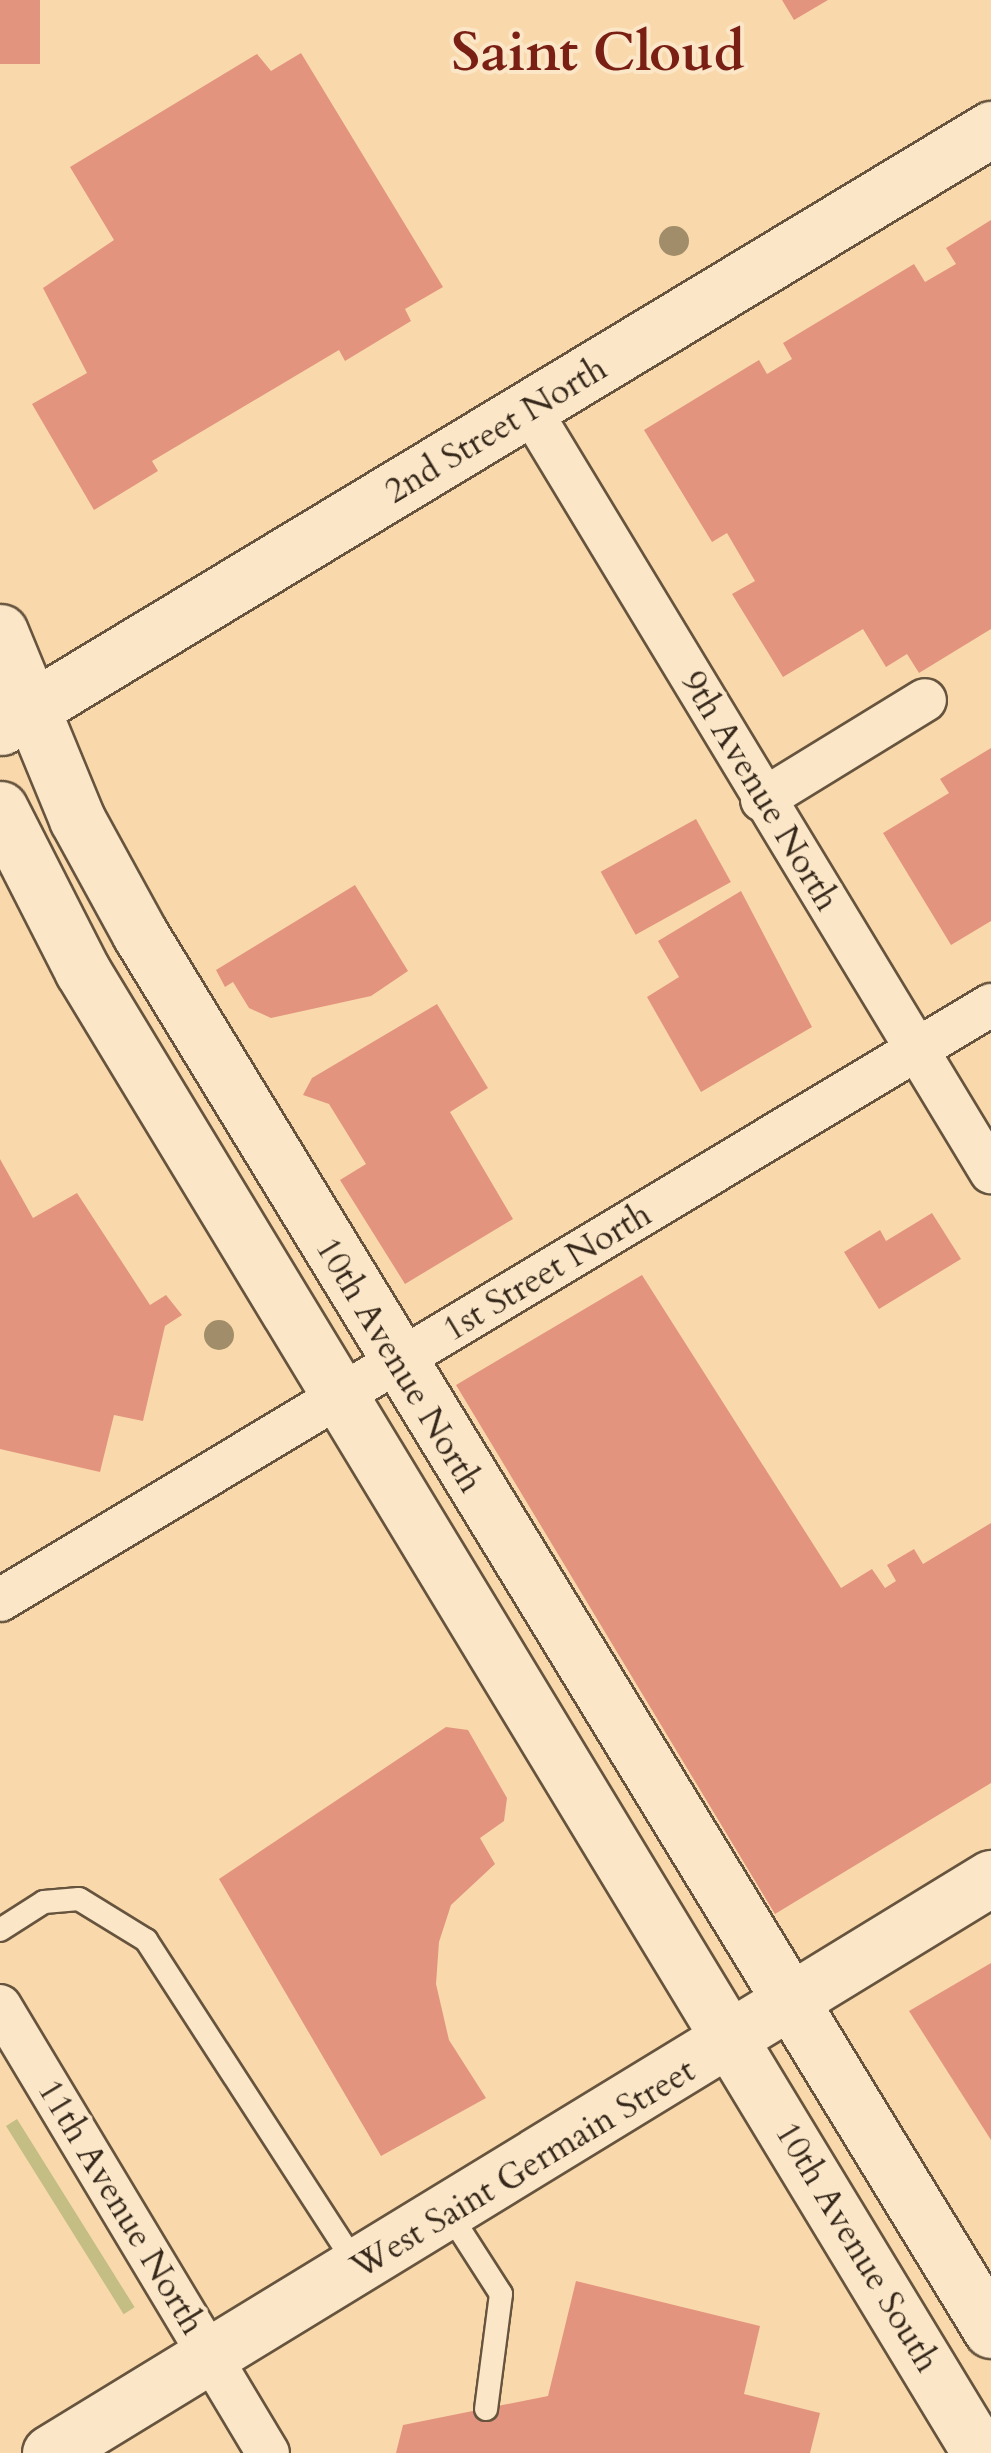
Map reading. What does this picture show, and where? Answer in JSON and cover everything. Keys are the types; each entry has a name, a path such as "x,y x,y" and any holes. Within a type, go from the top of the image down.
{"main road":[{"name":"2nd Street North","path":"14,719 991,129"},
{"path":"0,632 14,719"},
{"name":"10th Avenue North","path":"14,719 397,1362 792,2008"},
{"name":"10th Avenue North","path":"0,809 82,970 344,1394 734,2042"},
{"name":"West Saint Germain Street","path":"50,2453 792,2008 991,1878"},
{"name":"10th Avenue South","path":"792,2008 991,2330"},
{"name":"10th Avenue South","path":"734,2042 980,2453"}],"street":[{"name":"9th Avenue North","path":"530,410 762,800 991,1172"},
{"path":"762,800 925,700"},
{"name":"1st Street North","path":"0,1600 991,1005"},
{"name":"11th Avenue North","path":"0,2006 268,2453"}],"lane":[{"path":"0,1930 44,1902 79,1899 146,1940 358,2268"},
{"path":"449,2213 501,2294 486,2409"}],"shaded area":[{"path":"17,2119 135,2307 124,2314 6,2126"}],"building":[{"path":"0,0 40,0 40,64 0,64"},
{"path":"782,0 828,0 794,20"},
{"path":"301,53 443,287 405,309 411,321 345,361 339,350 152,461 158,471 94,510 32,404 87,373 43,288 114,240 70,167 257,54 271,71"},
{"path":"991,220 991,629 919,673 907,654 886,667 863,629 783,677 732,594 755,581 727,533 712,542 644,430 759,360 767,374 792,359 783,343 914,264 925,282 956,264 946,248"},
{"path":"991,748 991,921 951,945 883,833 949,793 940,779"},
{"path":"696,819 731,882 636,935 601,872"},
{"path":"355,885 408,971 371,996 271,1018 249,1008 233,982 225,987 216,970"},
{"path":"741,891 812,1027 701,1092 647,997 679,977 658,941"},
{"path":"437,1004 488,1088 450,1112 513,1219 405,1284 340,1180 366,1164 329,1104 303,1095 312,1078"},
{"path":"0,1159 33,1218 77,1193 150,1305 166,1295 182,1315 165,1326 143,1421 114,1415 100,1472 0,1449"},
{"path":"932,1213 961,1259 879,1309 844,1252 880,1230 886,1241"},
{"path":"642,1275 841,1588 872,1569 885,1588 896,1581 887,1565 914,1549 923,1564 991,1523 991,1783 775,1914 456,1385"},
{"path":"446,1727 468,1730 507,1798 504,1821 480,1838 495,1864 451,1905 439,1942 436,1984 449,2040 486,2098 381,2156 219,1879"},
{"path":"991,1963 991,2140 909,2011"},
{"path":"576,2281 760,2326 744,2394 820,2413 810,2453 396,2453 403,2425 548,2396"}],"district":[{"name":"Saint Cloud","path":"598,54"}]}
